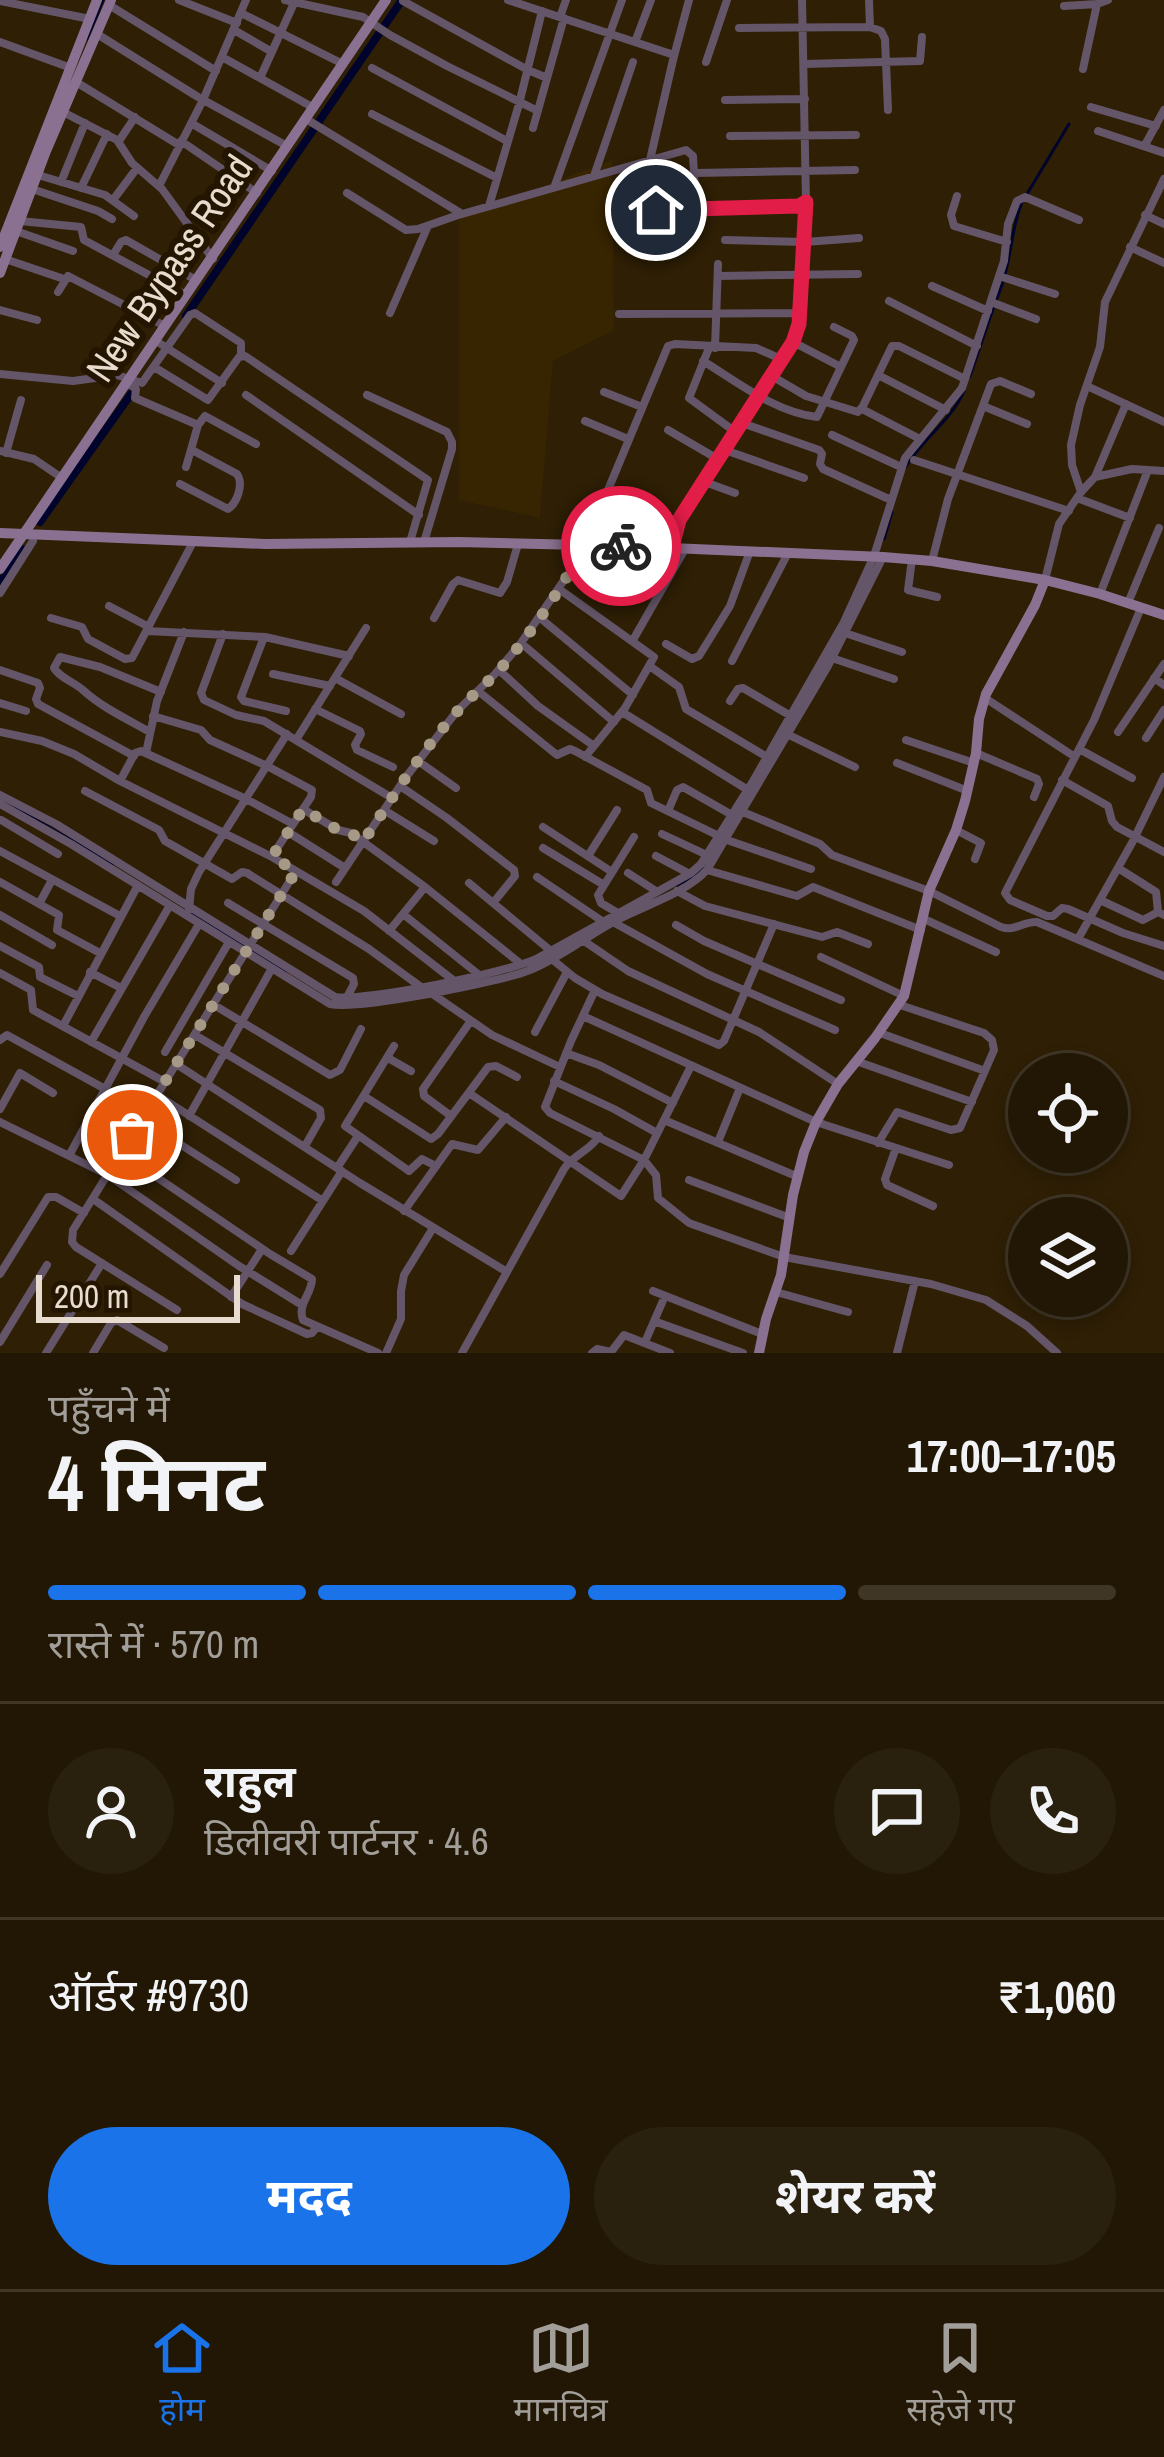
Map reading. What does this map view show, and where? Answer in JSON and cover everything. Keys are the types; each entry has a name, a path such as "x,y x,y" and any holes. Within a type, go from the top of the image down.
{"street":[{"path":"178,0 280,33 343,64"},
{"path":"159,186 246,0"},
{"name":"New Bypass Road","path":"0,569 162,345 166,327 288,146 314,119 343,64 378,27 386,0"},
{"path":"508,0 674,55"},
{"path":"533,128 566,0"},
{"path":"555,187 622,0"},
{"path":"635,42 651,0"},
{"path":"650,160 689,0"},
{"path":"706,62 727,0"},
{"path":"672,547 676,526 702,481 798,329 807,171 802,0"},
{"path":"869,0 870,26"},
{"path":"1064,6 1108,0"},
{"path":"0,1 90,19"},
{"path":"260,78 291,1 327,4 363,16 538,111"},
{"path":"0,273 3,253 70,68 90,19 106,2"},
{"path":"3,253 97,34 106,2"},
{"path":"106,2 216,71"},
{"path":"404,2 547,78"},
{"path":"1083,69 1097,4"},
{"path":"489,206 542,11"},
{"path":"237,22 272,52"},
{"path":"740,28 870,26 883,34 888,110"},
{"path":"97,34 288,146"},
{"path":"804,64 920,61 922,37"},
{"path":"0,42 70,68"},
{"path":"222,57 462,214"},
{"path":"594,176 633,62"},
{"path":"372,68 507,141"},
{"path":"76,82 257,193"},
{"path":"725,100 805,99"},
{"path":"1091,107 1156,126"},
{"path":"1145,145 1164,110"},
{"path":"63,112 117,140 137,168 159,186 213,259"},
{"path":"373,114 497,178"},
{"path":"117,140 135,117"},
{"path":"61,182 85,123"},
{"path":"191,123 272,171"},
{"path":"1098,131 1164,153"},
{"path":"81,188 107,134"},
{"path":"730,136 856,135"},
{"path":"347,193 406,230 690,151 696,208"},
{"path":"113,200 137,168"},
{"path":"694,172 855,170"},
{"path":"38,175 113,200 134,216"},
{"path":"1079,495 1070,452 1100,347 1105,302 1164,179"},
{"path":"32,189 112,219"},
{"path":"957,196 951,214 954,226 1007,242"},
{"path":"58,854 1,821 4,807 187,911 199,924 337,1006 518,975 689,874 743,812 845,634 879,556 902,467 965,379 999,276 1009,220 1022,197 1078,220"},
{"path":"617,211 799,206 806,202"},
{"path":"1145,215 1164,224"},
{"path":"18,226 73,251"},
{"path":"18,226 81,227 84,240 188,295"},
{"path":"390,313 428,226"},
{"path":"725,240 859,238"},
{"path":"112,255 126,240 197,281"},
{"path":"1130,247 1164,263"},
{"path":"3,253 64,279"},
{"path":"718,264 712,348 690,400 736,426 819,450 820,467 891,500"},
{"path":"718,276 857,274"},
{"path":"58,292 68,276 166,327"},
{"path":"999,276 1055,295"},
{"path":"932,286 1036,319"},
{"path":"889,302 976,346"},
{"path":"0,310 37,320"},
{"path":"134,383 154,367 162,345 195,313 241,343 242,356 206,400 154,367"},
{"path":"619,314 800,313"},
{"path":"703,361 757,395 814,417 820,415 854,338 834,327"},
{"path":"793,342 841,367"},
{"path":"162,345 222,382"},
{"path":"336,882 418,761 457,711 499,670 559,589 585,545 668,346 756,348 781,359"},
{"path":"770,375 798,392 855,412 862,409 890,347 965,379"},
{"path":"242,356 266,367 426,477 428,486 410,542"},
{"path":"0,374 68,381 111,375 134,383"},
{"path":"878,375 946,410"},
{"path":"932,561 941,520 995,381 1031,394"},
{"path":"134,383 135,398 198,425"},
{"path":"1087,386 1164,422"},
{"path":"604,392 642,407"},
{"path":"246,395 419,515"},
{"path":"368,395 451,436 452,449 424,542"},
{"path":"21,400 3,452 41,462 62,478"},
{"path":"759,1353 784,1257 796,1176 816,1122 838,1084 902,1000 929,891 968,791 985,698 1045,580 1055,533 1095,477 1126,404"},
{"path":"983,406 1027,424"},
{"path":"862,409 920,439"},
{"path":"187,467 198,425 205,416 256,444"},
{"path":"586,421 628,439"},
{"path":"668,430 719,453 804,478"},
{"path":"832,435 902,467"},
{"path":"180,484 227,509 241,484 237,474 192,450"},
{"path":"914,460 1069,511"},
{"path":"1100,594 1148,470"},
{"path":"1095,477 1117,471 1164,471"},
{"path":"702,481 735,493"},
{"path":"1079,495 1130,518"},
{"path":"1159,528 1135,605 1077,753 1005,893 1010,900 1047,916 1065,908 1164,946"},
{"path":"0,537 585,545 879,556 1045,580 1162,611"},
{"path":"0,593 25,539"},
{"path":"51,619 82,627 87,638 125,659 134,656 193,543"},
{"path":"434,618 458,580 500,592 518,544"},
{"path":"633,640 686,548"},
{"path":"666,644 692,659 699,656 730,606 750,551"},
{"path":"732,661 789,552"},
{"path":"0,795 56,824 246,948 335,997 424,990 522,965 584,940 611,918 677,891 707,870 732,815 879,556"},
{"path":"912,559 908,590 937,597"},
{"path":"559,589 654,660 622,712 585,757"},
{"path":"109,606 148,629 264,637 349,656"},
{"path":"539,617 634,695"},
{"path":"187,911 193,883 204,863 267,766 315,709 366,628"},
{"path":"146,753 153,716 184,632"},
{"path":"223,634 202,698 236,715 264,721 392,798"},
{"path":"845,634 902,652"},
{"path":"264,637 241,697 286,711"},
{"path":"520,644 614,722"},
{"path":"150,732 90,699 54,668 59,658 88,663 161,692"},
{"path":"832,658 894,679"},
{"path":"1118,732 1164,664"},
{"path":"651,667 679,687 686,709 767,757"},
{"path":"499,670 538,706 594,746"},
{"path":"0,672 38,683 38,704 134,756"},
{"path":"273,674 332,682 400,714"},
{"path":"1154,678 1164,686"},
{"path":"730,701 743,688 791,716"},
{"path":"478,691 556,754 572,749 647,790 650,801 668,811 723,838 811,869"},
{"path":"985,698 1077,753 1132,778"},
{"path":"0,703 26,711"},
{"path":"315,709 360,730 357,749 393,767"},
{"path":"1146,737 1164,710"},
{"path":"622,712 748,790"},
{"path":"153,716 201,730 210,740 312,790 272,857"},
{"path":"0,732 54,746 272,857 364,911 453,980"},
{"path":"789,735 855,767"},
{"path":"906,740 1036,779 1034,797"},
{"path":"120,781 134,756 139,751 146,753 246,799 345,868"},
{"path":"418,761 456,788"},
{"path":"897,764 968,791"},
{"path":"1078,939 1164,777"},
{"path":"1062,780 1106,804 1114,825 1164,852"},
{"path":"400,786 514,870 515,876 493,903"},
{"path":"668,811 683,787 732,815"},
{"path":"85,791 159,830 165,842 232,879 247,872 368,949 470,1022 560,1067"},
{"path":"1152,801 1164,807"},
{"path":"303,809 351,833 522,965"},
{"path":"384,810 434,842"},
{"path":"588,856 617,810"},
{"path":"743,812 1007,929 1032,922 1164,976"},
{"path":"543,827 612,872"},
{"path":"956,830 981,843 975,860"},
{"path":"662,835 707,855"},
{"path":"611,918 598,895 634,837"},
{"path":"543,848 604,885"},
{"path":"0,851 120,916"},
{"path":"656,856 689,874"},
{"path":"1100,900 1143,920 1161,914 1156,892 1118,868"},
{"path":"707,870 797,896 813,887 996,952"},
{"path":"177,1310 72,1242 73,1230 296,871"},
{"path":"628,873 657,892"},
{"path":"537,878 692,968 835,1030"},
{"path":"39,904 52,880"},
{"path":"0,882 60,916 57,930 100,953"},
{"path":"469,883 567,972 716,1044 724,1041 774,924"},
{"path":"62,1026 138,885"},
{"path":"389,931 425,887"},
{"path":"677,891 705,906 822,937 837,932 868,944"},
{"path":"228,903 355,979 346,999"},
{"path":"91,1042 170,905"},
{"path":"403,914 479,974"},
{"path":"0,915 52,945"},
{"path":"70,1154 199,924"},
{"path":"676,925 841,1000"},
{"path":"584,940 628,971 759,1032 838,1084"},
{"path":"165,1052 230,942"},
{"path":"0,946 39,967 40,977 78,997"},
{"path":"821,957 902,1000 989,1035 994,1050 963,1124 956,1130 897,1112 878,1142"},
{"path":"189,1116 272,968"},
{"path":"90,972 121,988"},
{"path":"535,1032 567,972"},
{"path":"0,986 3,974 31,990 33,1010 165,1082"},
{"path":"596,990 554,1081 546,1111 644,1160 656,1175 658,1198 681,1219 784,1257 915,1281 986,1300 1013,1315 1057,1353"},
{"path":"214,1005 330,1076 340,1070 362,1029"},
{"path":"583,1016 816,1122 949,1166"},
{"path":"451,1116 424,1096 423,1088 470,1022"},
{"path":"880,1033 985,1071"},
{"path":"195,1034 320,1110 321,1118 305,1147"},
{"path":"0,1040 7,1035 106,1090 236,1180"},
{"path":"394,1046 345,1125 409,1172 422,1159 436,1166"},
{"path":"566,1053 673,1102"},
{"path":"388,1058 411,1071"},
{"path":"856,1061 972,1102"},
{"path":"176,1064 507,1272"},
{"path":"469,1093 621,1196 691,1066"},
{"path":"364,1096 430,1139 488,1067 517,1077"},
{"path":"0,1109 20,1073 53,1093"},
{"path":"554,1081 657,1133"},
{"path":"718,1142 740,1088"},
{"path":"157,1095 323,1201"},
{"path":"404,1211 452,1144 478,1150 506,1118"},
{"path":"664,1120 796,1176"},
{"path":"0,1122 108,1174 248,1273 302,1305"},
{"path":"291,1251 358,1136"},
{"path":"462,1353 569,1162 599,1136"},
{"path":"896,1148 887,1185 933,1206"},
{"path":"121,1153 312,1279 302,1305 303,1320 382,1353 401,1318 404,1275 433,1228"},
{"path":"688,1180 790,1218"},
{"path":"0,1274 48,1198 56,1197 84,1213"},
{"path":"93,1199 262,1315 307,1334 317,1327"},
{"path":"231,1297 262,1249"},
{"path":"46,1353 102,1263"},
{"path":"0,1342 47,1265"},
{"path":"897,1353 915,1281"},
{"path":"653,1292 762,1334"},
{"path":"776,1292 848,1312"},
{"path":"645,1342 665,1296"},
{"path":"93,1353 117,1320 164,1348"},
{"path":"654,1321 743,1353"},
{"path":"592,1353 597,1349 609,1353 621,1336 670,1353"}],"shaded area":[{"path":"612,160 614,330 553,361 540,518 459,500 459,218"}],"waterway":[{"path":"87,39 103,0"},
{"path":"186,316 402,0"},
{"path":"1027,194 1069,124"},
{"path":"1005,274 1022,202"},
{"path":"996,301 1003,282"},
{"path":"970,376 994,306"},
{"path":"40,522 136,387"},
{"path":"905,468 964,391"},
{"path":"884,539 892,512"},
{"path":"0,583 22,549"},
{"path":"0,799 113,864"},
{"path":"677,885 703,866"},
{"path":"187,910 286,971"}],"way so far":[{"path":"132,1135 296,871 272,857 303,809 363,842 457,711 520,644 585,545 621,546"}],"route":[{"path":"621,546 672,547 679,520 793,342 799,324 806,202 799,206 656,210"}]}
